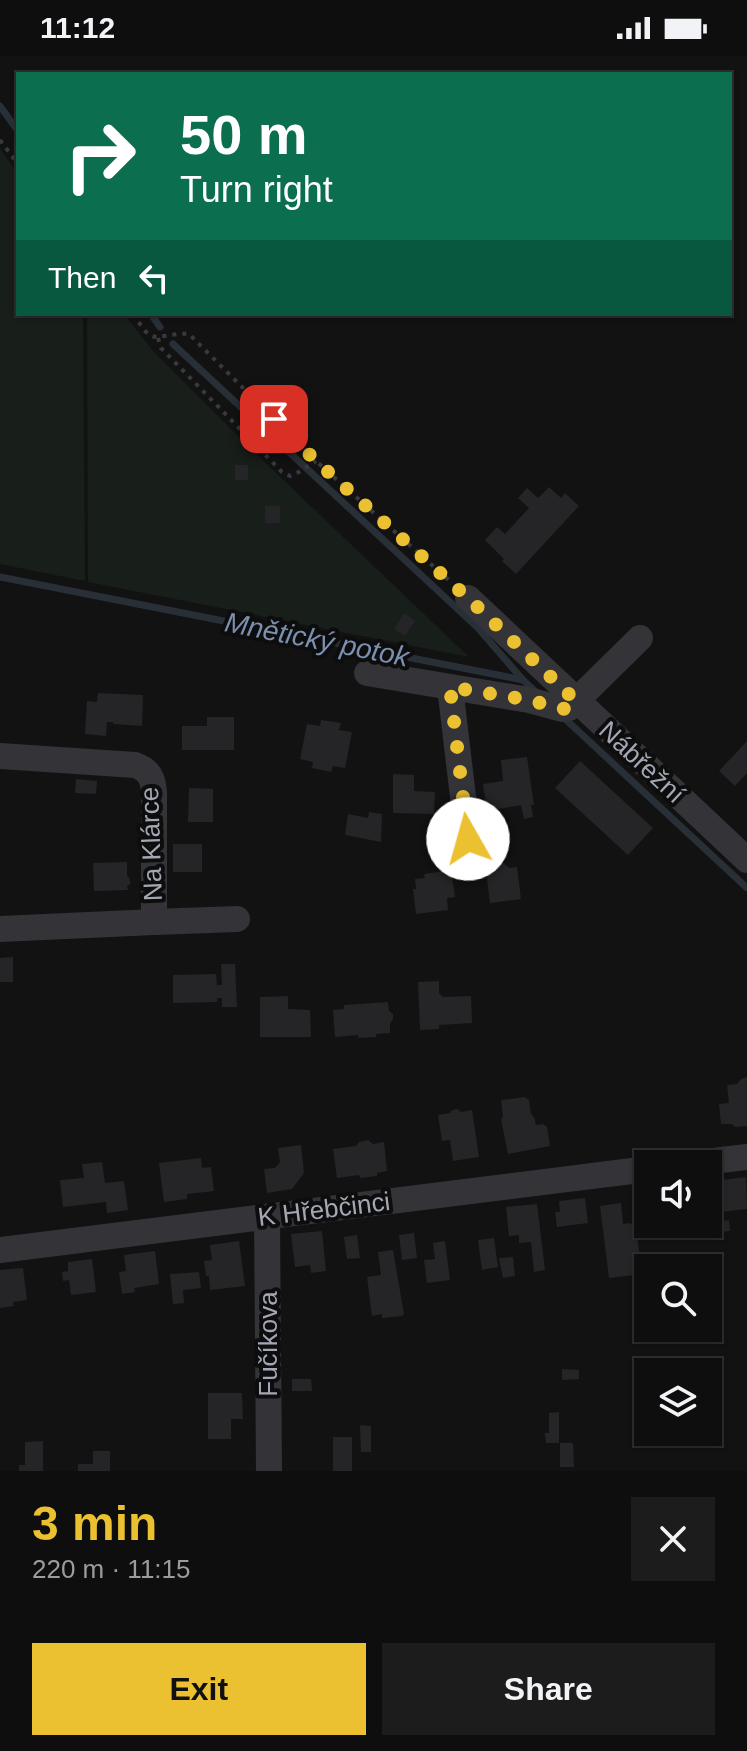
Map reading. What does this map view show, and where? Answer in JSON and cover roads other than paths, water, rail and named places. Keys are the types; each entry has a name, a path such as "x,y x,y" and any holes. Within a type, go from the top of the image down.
{"street":[{"name":"Nábřežní","path":"468,598 747,860"},
{"path":"367,673 529,700 562,709 569,708 640,638"},
{"path":"450,687 468,839"},
{"name":"Na Klárce","path":"0,756 125,764 147,771 154,792 154,922"},
{"name":"Na Klárce","path":"0,929 237,919"},
{"path":"722,1160 747,1157"},
{"name":"K Hřebčinci","path":"0,1250 634,1171"},
{"name":"Fučíkova","path":"267,1217 269,1471"}],"waterway":[{"path":"0,106 16,128"},
{"path":"152,316 160,327"},
{"path":"173,344 478,628 523,680"},
{"name":"Mnětický potok","path":"0,577 523,680 535,691"},
{"name":"Mnětický potok","path":"562,716 747,888"}]}
